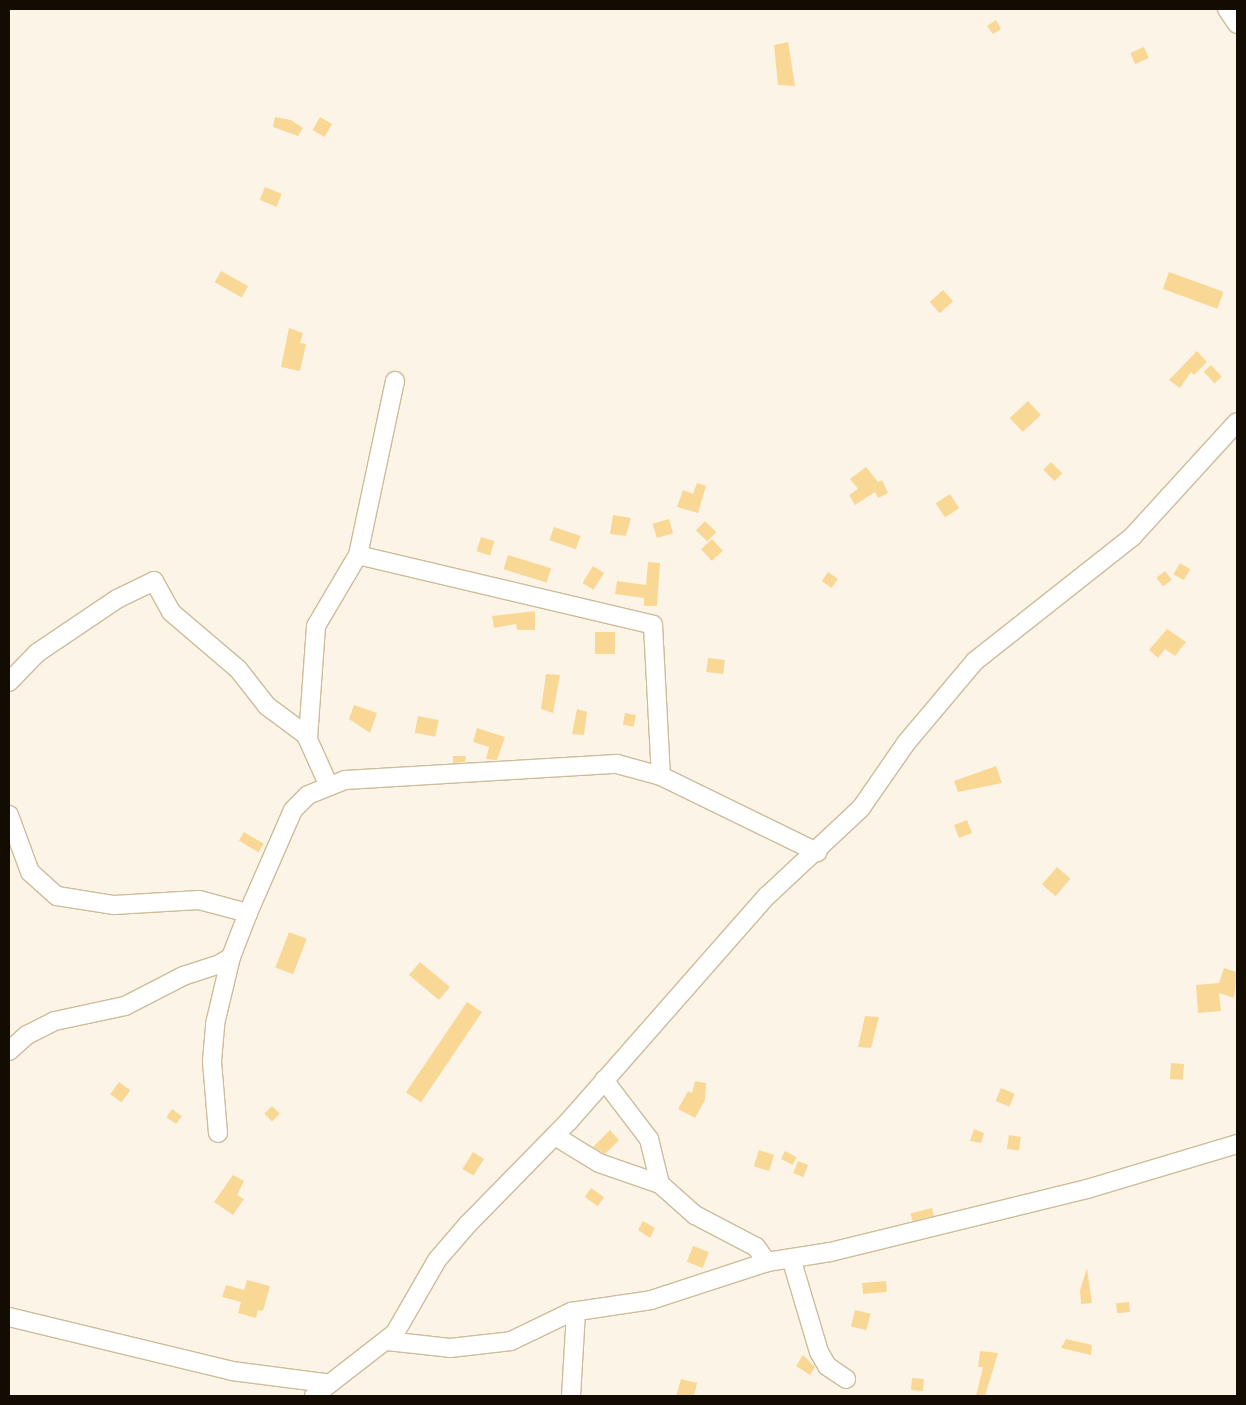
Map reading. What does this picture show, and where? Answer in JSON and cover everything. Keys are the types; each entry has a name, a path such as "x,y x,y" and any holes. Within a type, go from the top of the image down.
{"street":[{"path":"1227,9 1237,24"},
{"path":"328,784 308,738 316,626 358,555 395,381"},
{"path":"314,1396 326,1383 387,1341 407,1319 437,1260 555,1136 767,896 817,852 861,808 906,743 975,661 1133,536 1237,422"},
{"path":"358,555 653,625 661,776"},
{"path":"9,682 37,653 117,599 154,581 171,612 238,669 267,706 308,738"},
{"path":"218,1133 212,1062 215,1024 231,957 292,810 328,784 618,764 661,776 817,852"},
{"path":"11,827 30,872 58,896 114,905 199,900 248,913"},
{"path":"9,1051 27,1035 55,1021 125,1006 231,957"},
{"path":"604,1080 649,1139 660,1184"},
{"path":"555,1136 599,1163 660,1184 695,1215 756,1247 767,1262"},
{"path":"387,1341 450,1348 483,1346 524,1336 576,1311 651,1300 767,1262 1087,1189 1237,1144"},
{"path":"791,1258 819,1352 827,1366 846,1379"},
{"path":"571,1396 576,1311"},
{"path":"9,1316 232,1371 326,1383"}],"building":[{"path":"996,20 1001,29 993,34 987,26"},
{"path":"788,42 795,86 778,85 774,45"},
{"path":"1144,47 1149,58 1135,64 1130,53"},
{"path":"275,117 291,120 303,128 298,136 273,127"},
{"path":"320,117 332,124 325,137 312,130"},
{"path":"265,187 282,194 276,207 260,200"},
{"path":"221,271 248,286 242,297 215,282"},
{"path":"1169,272 1224,292 1217,309 1163,289"},
{"path":"943,290 953,301 940,313 930,302"},
{"path":"289,328 303,333 300,343 306,344 300,371 281,367"},
{"path":"1197,351 1207,362 1194,375 1191,372 1180,388 1169,380"},
{"path":"1211,365 1222,377 1215,384 1204,372"},
{"path":"1028,401 1041,415 1023,432 1010,418"},
{"path":"1051,462 1062,473 1055,481 1043,470"},
{"path":"866,467 878,482 882,480 888,493 878,498 875,492 855,505 849,495 858,489 850,479"},
{"path":"697,483 706,486 698,513 677,507 683,490 693,494"},
{"path":"950,494 959,508 945,518 936,503"},
{"path":"613,515 631,518 626,536 610,534"},
{"path":"669,519 673,533 657,538 653,524"},
{"path":"705,521 716,532 707,542 696,530"},
{"path":"554,527 580,536 576,549 549,540"},
{"path":"481,537 494,541 490,555 477,551"},
{"path":"712,539 723,551 712,561 701,549"},
{"path":"508,555 551,568 547,583 504,569"},
{"path":"648,562 660,563 657,606 644,606 644,598 615,594 617,581 646,585"},
{"path":"1180,563 1190,569 1184,580 1173,574"},
{"path":"593,566 604,573 593,590 582,583"},
{"path":"1165,571 1172,580 1163,586 1156,578"},
{"path":"828,572 838,579 832,588 822,581"},
{"path":"535,611 535,630 517,630 516,624 494,628 492,616"},
{"path":"1167,629 1186,642 1175,656 1165,649 1158,658 1149,650"},
{"path":"595,632 615,632 615,654 595,654"},
{"path":"708,658 725,660 723,674 706,672"},
{"path":"546,674 560,675 553,713 541,709"},
{"path":"354,705 377,713 370,733 349,719"},
{"path":"577,709 587,712 584,735 572,734"},
{"path":"625,713 636,715 634,727 623,725"},
{"path":"418,716 439,720 435,737 415,733"},
{"path":"477,728 505,737 497,760 486,759 489,747 473,742"},
{"path":"453,756 466,756 465,762 453,763"},
{"path":"996,766 1002,783 958,792 954,781"},
{"path":"967,820 972,833 959,838 954,825"},
{"path":"244,832 264,844 259,852 239,841"},
{"path":"1057,867 1071,879 1055,896 1042,884"},
{"path":"289,932 307,939 293,974 275,967"},
{"path":"420,962 450,987 439,1000 409,975"},
{"path":"1224,968 1237,972 1234,998 1219,993 1221,1011 1198,1013 1196,985 1219,983"},
{"path":"467,1002 482,1012 421,1102 406,1092"},
{"path":"865,1016 879,1017 871,1048 858,1047"},
{"path":"1171,1063 1184,1064 1183,1080 1170,1079"},
{"path":"695,1081 706,1083 705,1100 695,1118 678,1109 688,1091 692,1093"},
{"path":"119,1082 130,1090 122,1102 110,1094"},
{"path":"1001,1088 1015,1094 1009,1107 996,1101"},
{"path":"272,1106 280,1114 272,1122 264,1114"},
{"path":"172,1109 182,1116 176,1124 166,1117"},
{"path":"974,1129 984,1133 981,1143 970,1141"},
{"path":"610,1130 619,1140 605,1154 593,1147"},
{"path":"1009,1135 1021,1137 1019,1151 1007,1149"},
{"path":"759,1150 774,1155 769,1171 754,1166"},
{"path":"785,1151 797,1157 792,1165 781,1159"},
{"path":"473,1152 484,1159 473,1176 462,1169"},
{"path":"798,1161 808,1165 803,1177 793,1173"},
{"path":"233,1175 244,1181 237,1195 244,1199 233,1215 214,1202"},
{"path":"591,1188 604,1197 598,1206 585,1197"},
{"path":"932,1208 934,1216 913,1221 911,1213"},
{"path":"643,1221 655,1228 650,1238 638,1230"},
{"path":"693,1246 709,1252 703,1268 687,1262"},
{"path":"1087,1268 1092,1303 1081,1304 1080,1290"},
{"path":"247,1280 270,1286 263,1311 258,1310 256,1318 238,1313 241,1302 222,1297 226,1285 244,1290"},
{"path":"886,1281 887,1292 863,1294 862,1283"},
{"path":"1129,1302 1130,1312 1117,1313 1116,1303"},
{"path":"855,1310 871,1314 866,1330 851,1326"},
{"path":"1066,1339 1092,1345 1091,1355 1061,1348"},
{"path":"980,1351 998,1353 985,1396 976,1396 983,1367 978,1367"},
{"path":"803,1355 815,1367 810,1375 796,1366"},
{"path":"912,1378 924,1379 923,1391 911,1390"},
{"path":"681,1379 697,1383 694,1396 676,1396"}]}
